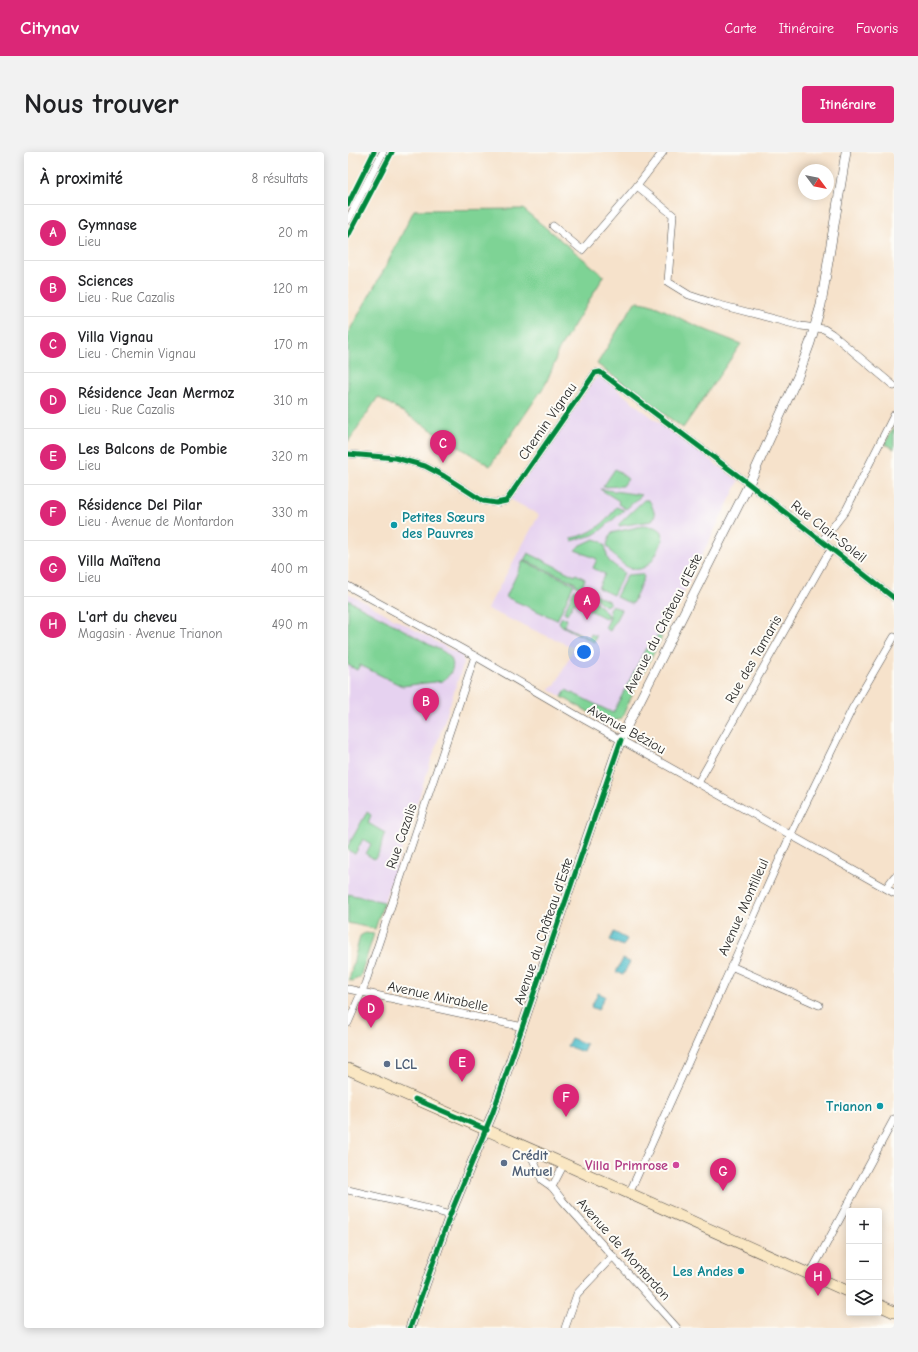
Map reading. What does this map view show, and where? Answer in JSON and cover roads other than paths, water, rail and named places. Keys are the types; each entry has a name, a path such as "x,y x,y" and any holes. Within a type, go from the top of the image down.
{"main road":[{"path":"348,1069 846,1291"},
{"path":"882,1306 894,1312"}],"street":[{"path":"348,220 382,152"},
{"path":"553,226 582,250 637,186 663,152"},
{"name":"Avenue du Château d'Este","path":"410,1328 450,1215 486,1130 523,1027 621,740 749,484 798,376 820,305 846,152"},
{"path":"637,186 673,215 668,282 689,295 716,304 800,326 824,329 894,386"},
{"name":"Chemin Vignau","path":"348,454 396,458 425,466 444,476 483,501 496,503 506,500 595,373 600,372 749,484"},
{"path":"822,541 846,510 894,415"},
{"name":"Rue Clair-Soleil","path":"749,484 894,598"},
{"name":"Rue des Tamaris","path":"698,783 822,564 832,549"},
{"name":"Avenue Béziou","path":"348,586 791,834 894,894"},
{"name":"Avenue Montilleul","path":"629,1194 791,834 852,709 894,637"},
{"name":"Rue Cazalis","path":"348,1023 361,992 475,656"},
{"path":"886,888 894,877"},
{"path":"731,966 819,1005"},
{"name":"Avenue Mirabelle","path":"348,989 523,1027"},
{"path":"810,1274 894,1119"},
{"name":"Avenue de Montardon","path":"528,1148 542,1180 552,1187 677,1328"},
{"path":"552,1187 564,1164"},
{"path":"348,1190 450,1215"},
{"path":"565,1328 577,1294 613,1256"}],"water":[{"path":"614,932 627,939 623,946 610,940"},
{"path":"623,959 630,962 623,975 616,972"},
{"path":"598,993 605,996 598,1010 591,1007"},
{"path":"571,1038 586,1044 583,1052 567,1046"}],"place":[{"name":"Villa Vignau","path":"443,463"},
{"name":"Petites Sœurs des Pauvres","path":"394,525"},
{"name":"Gymnase","path":"587,620"},
{"name":"Sciences","path":"426,721"},
{"name":"Résidence Jean Mermoz","path":"371,1028"},
{"name":"LCL","path":"387,1064"},
{"name":"Les Balcons de Pombie","path":"462,1082"},
{"name":"Trianon","path":"880,1106"},
{"name":"Résidence Del Pilar","path":"566,1117"},
{"name":"Crédit Mutuel","path":"504,1163"},
{"name":"Villa Primrose","path":"676,1165"},
{"name":"Villa Maïtena","path":"723,1191"},
{"name":"Les Andes","path":"741,1271"},
{"name":"L'art du cheveu","path":"818,1296"}]}
